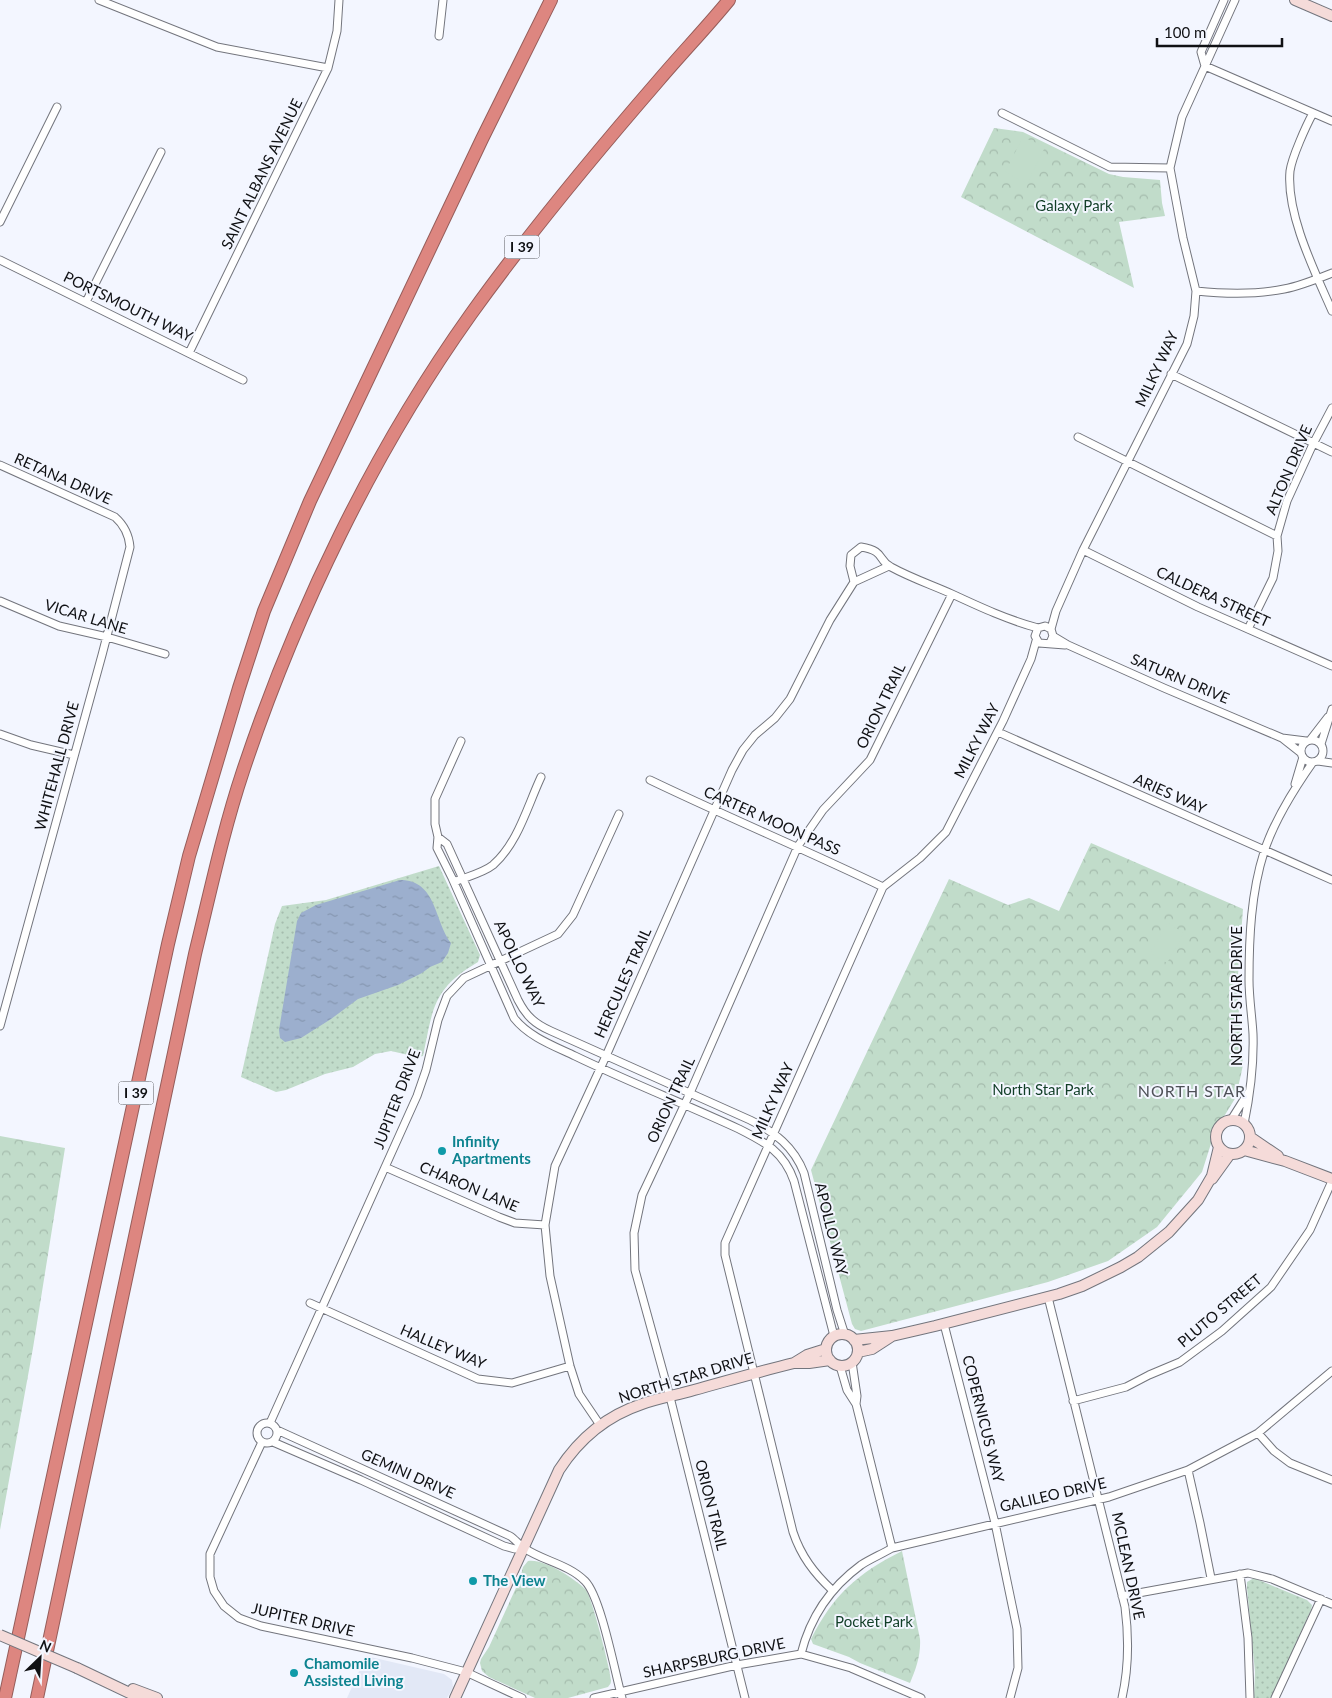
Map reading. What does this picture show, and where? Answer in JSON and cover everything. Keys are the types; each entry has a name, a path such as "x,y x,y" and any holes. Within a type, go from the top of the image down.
{"highway":[{"path":"482,139 547,0"},
{"name":"I 39","path":"5,1698 189,856 239,688 264,611 310,501 482,139 551,0"},
{"name":"I 39","path":"37,1698 195,954 218,859 243,772 277,679 310,600 344,528 383,456 437,364 508,265 568,190 660,79 729,0"}],"street":[{"path":"99,0 217,47 328,68"},
{"name":"SAINT ALBANS AVENUE","path":"189,353 328,68 337,31 339,0"},
{"path":"439,36 442,0"},
{"name":"MILKY WAY","path":"1206,65 1201,52 1224,0"},
{"name":"MILKY WAY","path":"832,1590 816,1575 798,1546 724,1249 727,1235 883,888 926,852 946,832 998,732 1038,641 1047,633 1083,550 1187,344 1194,316 1196,291 1183,238 1170,168 1182,117 1235,0"},
{"path":"1295,0 1332,16"},
{"path":"1206,65 1332,122"},
{"path":"0,222 57,107"},
{"path":"1002,113 1110,167 1170,168"},
{"path":"1313,113 1305,128 1290,170 1292,199 1304,245 1332,311"},
{"path":"86,302 161,152"},
{"name":"PORTSMOUTH WAY","path":"0,260 244,380"},
{"path":"1196,291 1225,294 1286,289 1332,273"},
{"path":"1171,374 1332,452"},
{"name":"ALTON DRIVE","path":"1248,629 1273,578 1278,551 1277,536 1287,501 1332,408"},
{"path":"1078,437 1277,536"},
{"name":"RETANA DRIVE","path":"0,465 115,517"},
{"name":"WHITEHALL DRIVE","path":"0,1026 130,547 128,533 115,517"},
{"name":"SATURN DRIVE","path":"854,582 850,566 851,555 861,547 879,552 889,566 983,609 1047,633 1068,645 1164,688 1282,738 1308,741"},
{"name":"CALDERA STREET","path":"1083,550 1198,607 1332,666"},
{"path":"854,582 889,566"},
{"name":"HERCULES TRAIL","path":"600,1425 579,1394 570,1366 550,1276 545,1225 555,1166 606,1056 732,770 743,750 790,699 830,620 854,582"},
{"name":"ORION TRAIL","path":"746,1698 670,1397 635,1270 634,1233 642,1195 690,1093 798,846 823,810 870,760 952,594"},
{"name":"VICAR LANE","path":"0,601 59,626 107,637 166,654"},
{"name":"SATURN DRIVE","path":"1018,623 1038,641"},
{"path":"1038,641 1047,633"},
{"path":"1331,711 1302,746 1302,755 1307,761 1332,764"},
{"path":"1316,762 1322,756 1331,711"},
{"name":"ARIES WAY","path":"998,732 1332,880"},
{"path":"0,734 31,745 74,755"},
{"name":"SATURN DRIVE","path":"1282,738 1302,755"},
{"name":"APOLLO WAY","path":"461,741 435,799 437,848 454,882 510,1012 523,1028 540,1039 600,1068 739,1129 768,1145 785,1160 794,1181 834,1336"},
{"path":"1308,741 1318,741 1332,756"},
{"name":"NORTH STAR DRIVE","path":"1244,1124 1253,1049 1249,980 1250,936 1256,888 1265,851 1294,790 1302,755"},
{"name":"NORTH STAR DRIVE","path":"1294,790 1316,762"},
{"path":"454,882 492,866 506,851 517,833 541,777"},
{"name":"CARTER MOON PASS","path":"650,780 714,811 798,846 883,888"},
{"name":"JUPITER DRIVE","path":"270,1423 423,1082 438,1020 447,996 452,988 464,978 558,934 573,916 619,814"},
{"name":"APOLLO WAY","path":"438,837 447,844 522,1008 532,1020 538,1025 750,1120 787,1145 798,1160 804,1173 837,1310 845,1334"},
{"name":"NORTH STAR DRIVE","path":"1231,1120 1249,1090"},
{"path":"1230,1154 1219,1146 1217,1132 1219,1128 1231,1120 1236,1120 1247,1128 1250,1137 1244,1150"},
{"path":"1250,1137 1285,1161"},
{"path":"1208,1184 1219,1146"},
{"path":"854,1340 892,1336 944,1324 1048,1297 1082,1286 1104,1276 1138,1257 1173,1228 1198,1200 1230,1154 1244,1150 1285,1161 1332,1180"},
{"name":"CHARON LANE","path":"385,1167 515,1223 545,1225"},
{"name":"PLUTO STREET","path":"1074,1401 1126,1387 1180,1362 1222,1331 1271,1287 1310,1230 1332,1180"},
{"name":"MCLEAN DRIVE","path":"1048,1297 1122,1596 1128,1633 1127,1675 1122,1698"},
{"name":"HALLEY WAY","path":"310,1303 478,1379 512,1383 570,1366"},
{"name":"COPERNICUS WAY","path":"944,1324 995,1523 1017,1629 1018,1668 1010,1698"},
{"path":"858,1352 854,1340 845,1334 834,1336 826,1349 830,1360 840,1366 848,1365 858,1352 872,1349 892,1336"},
{"name":"NORTH STAR DRIVE","path":"794,1363 807,1355 826,1349"},
{"name":"NORTH STAR DRIVE","path":"455,1698 559,1470 569,1455 583,1440 613,1416 642,1404 794,1363 830,1360"},
{"path":"852,1362 857,1396 856,1404"},
{"path":"840,1366 847,1390 856,1404 892,1548"},
{"name":"GALILEO DRIVE","path":"801,1654 808,1630 832,1590 861,1565 892,1548 1110,1497 1188,1470 1258,1433 1332,1371"},
{"path":"264,1423 270,1423 277,1430 277,1437 273,1442 262,1442 258,1437 258,1427 264,1423"},
{"name":"GEMINI DRIVE","path":"277,1430 510,1536 517,1540 524,1548 574,1572 586,1582 598,1608 621,1695"},
{"path":"1258,1433 1274,1451 1290,1462 1332,1480"},
{"name":"JUPITER DRIVE","path":"262,1442 210,1554 210,1577 214,1591 224,1606 239,1618 261,1626 412,1658 466,1672"},
{"name":"GEMINI DRIVE","path":"273,1442 504,1546 515,1549 524,1548"},
{"path":"1188,1470 1211,1578"},
{"path":"1122,1596 1211,1578 1248,1573 1257,1574 1332,1604"},
{"path":"1240,1574 1248,1638 1250,1698"},
{"path":"1275,1698 1321,1600"},
{"path":"0,1635 106,1680 158,1698"},
{"name":"SHARPSBURG DRIVE","path":"594,1698 621,1695 738,1665 801,1654 851,1668 921,1698"},
{"path":"466,1672 522,1698"},
{"path":"106,1680 140,1698"}],"shaded area":[{"path":"366,1656 444,1674 452,1680 453,1687 447,1698 347,1698"}],"green space":[{"name":"Galaxy Park","path":"994,128 1023,132 1109,174 1160,180 1165,216 1119,222 1134,288 961,197"},
{"path":"1023,137 1045,147 1027,184 1005,172"},
{"name":"North Star Park","path":"1091,843 1243,909 1237,988 1243,1065 1236,1097 1215,1131 1202,1172 1157,1227 1108,1261 1048,1282 861,1331 855,1329 852,1324 811,1170 949,879 1008,905 1029,898 1059,911"},
{"path":"439,866 480,955 478,962 451,981 443,991 429,1025 423,1056 417,1057 391,1051 375,1054 353,1067 325,1074 286,1090 276,1092 241,1077 275,924 282,906 326,900"},
{"path":"1168,923 1184,933 1167,963 1150,953"},
{"path":"0,1136 65,1148 33,1348 0,1530"},
{"name":"Pocket Park","path":"902,1551 920,1639 918,1662 910,1683 813,1644 811,1639 828,1610 848,1587 872,1568"},
{"path":"528,1561 550,1566 575,1580 586,1590 608,1662 611,1683 608,1687 568,1698 535,1698 489,1677 482,1671 481,1659 489,1647 520,1579 523,1567"},
{"path":"1254,1578 1307,1600 1312,1605 1271,1698 1254,1698 1255,1672 1247,1582"}],"water":[{"path":"400,880 412,882 421,887 433,903 445,934 451,943 448,953 442,962 398,985 358,999 301,1038 285,1042 280,1038 279,1030 297,921 301,913 316,905"}],"place":[{"name":"Infinity Apartments","path":"442,1151"},
{"name":"The View","path":"473,1581"},
{"name":"Chamomile Assisted Living","path":"294,1673"}],"district":[{"name":"NORTH STAR","path":"1192,1091"}]}
